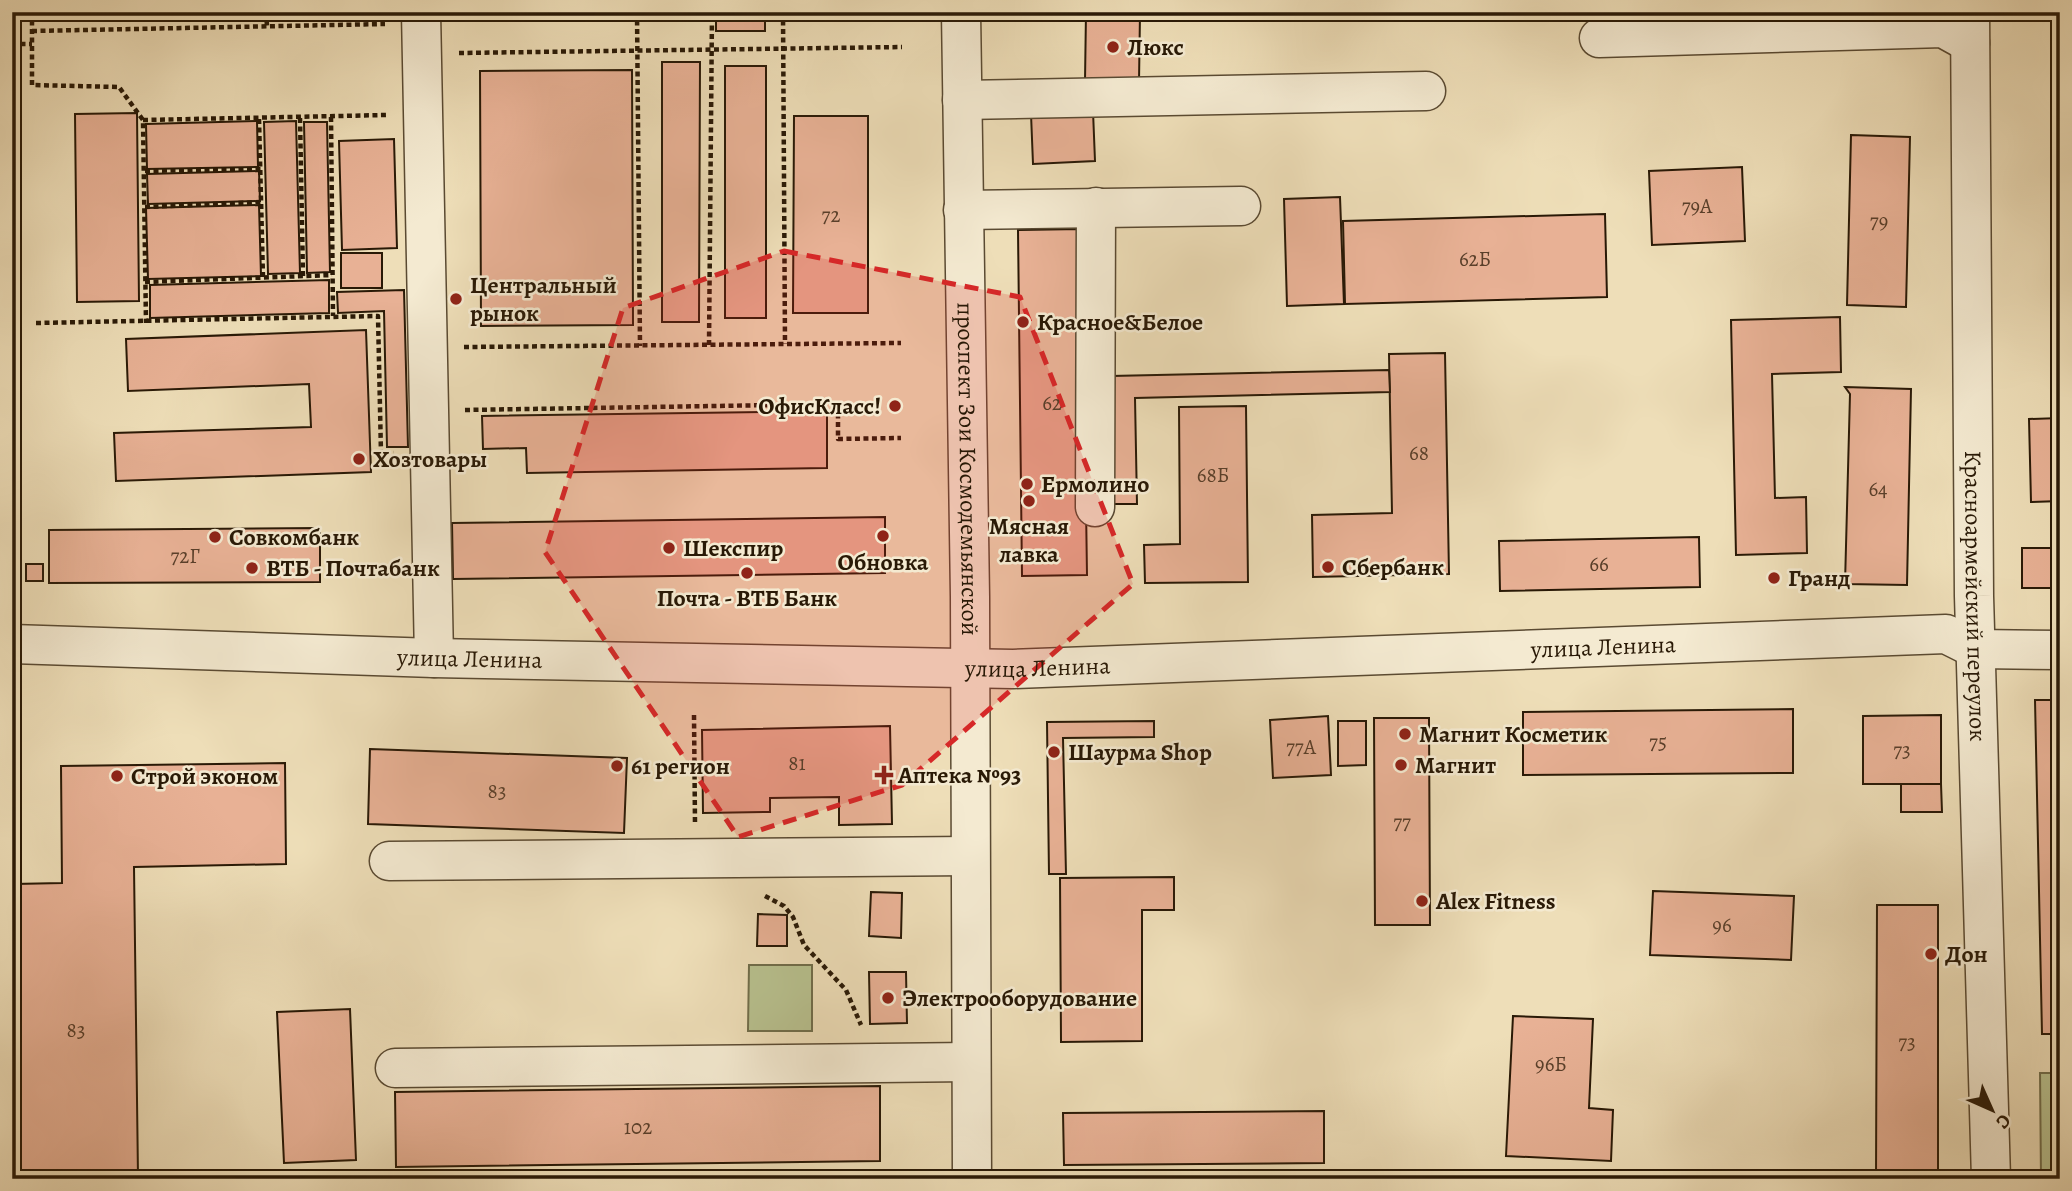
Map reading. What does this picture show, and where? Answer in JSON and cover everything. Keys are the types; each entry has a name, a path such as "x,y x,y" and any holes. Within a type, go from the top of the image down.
{"street":[{"name":"проспект Зои Космодемьянской","path":"961,12 972,1179"},
{"path":"1599,38 1970,28"},
{"name":"Красноармейский переулок","path":"1970,28 1976,649 1991,1179"},
{"path":"421,30 434,658"},
{"path":"962,100 1426,91"},
{"path":"964,210 1241,206"},
{"path":"1095,507 1096,207"},
{"name":"улица Ленина","path":"12,644 434,658 968,668 1947,634 1976,649 2060,650"},
{"path":"389,861 970,856"},
{"path":"395,1068 971,1062"}],"path":[{"path":"32,12 32,85 119,87 143,120 146,323"},
{"path":"266,12 267,26"},
{"path":"637,12 640,346"},
{"path":"709,345 712,12"},
{"path":"783,12 785,344"},
{"path":"32,31 267,26 421,30 636,51 902,47"},
{"path":"12,44 32,44"},
{"path":"143,120 423,115"},
{"path":"331,117 333,316"},
{"path":"259,118 263,278"},
{"path":"300,118 303,277"},
{"path":"145,171 261,169"},
{"path":"145,207 262,202"},
{"path":"145,282 332,275"},
{"path":"36,323 146,323 378,316 382,454 429,452"},
{"path":"428,348 901,344"},
{"path":"429,410 838,404 838,439 901,438"},
{"path":"694,715 695,841 701,859"},
{"path":"760,894 785,906 804,944 846,990 857,1021 866,1030"}],"highlighted area":[{"path":"784,251 1020,297 1133,584 902,785 738,837 545,552 623,308"}],"green space":[{"path":"749,965 812,965 812,1031 748,1031"},
{"path":"2040,1073 2060,1073 2060,1179 2041,1179"}],"building":[{"path":"716,12 765,12 765,31 716,31"},
{"path":"1086,12 1140,13 1139,82 1085,81"},
{"path":"662,62 700,62 699,322 662,322"},
{"path":"725,66 766,66 766,318 725,318"},
{"path":"632,70 633,325 481,326 480,71"},
{"path":"1093,111 1095,161 1033,164 1031,114"},
{"path":"137,113 139,301 77,302 75,114"},
{"path":"794,116 868,116 868,313 793,313"},
{"path":"257,121 258,167 147,169 146,124"},
{"path":"296,121 300,273 268,274 264,122"},
{"path":"304,122 327,122 330,272 307,273"},
{"path":"1851,135 1910,137 1906,307 1847,305"},
{"path":"394,139 397,248 342,250 339,141"},
{"path":"1742,167 1745,241 1652,245 1649,171"},
{"path":"259,171 260,201 148,204 147,174"},
{"path":"1340,197 1344,304 1287,306 1284,199"},
{"path":"259,205 261,276 148,279 146,208"},
{"path":"1605,214 1607,297 1345,304 1343,221"},
{"path":"1082,229 1087,575 1022,576 1018,230"},
{"path":"341,253 382,253 382,288 341,288"},
{"path":"329,280 329,313 150,318 150,285"},
{"path":"404,290 408,447 387,447 384,311 338,313 337,292"},
{"path":"1840,317 1841,372 1772,374 1775,498 1806,497 1807,553 1736,555 1731,320"},
{"path":"366,330 371,472 116,481 114,433 311,427 309,384 128,391 126,339"},
{"path":"1445,353 1449,574 1313,577 1312,515 1392,513 1389,354"},
{"path":"1389,370 1390,392 1135,398 1137,504 1114,504 1111,376"},
{"path":"1845,387 1911,389 1907,585 1845,584 1850,394"},
{"path":"1246,406 1248,582 1145,583 1144,545 1180,544 1179,407"},
{"path":"827,411 827,468 527,473 526,448 483,449 482,416"},
{"path":"2060,418 2060,501 2031,502 2029,419"},
{"path":"12,424 18,424 18,494 12,494"},
{"name":"Шекспир","path":"885,517 885,573 453,579 452,523"},
{"path":"320,528 320,582 49,583 49,530"},
{"path":"1699,537 1700,587 1500,591 1499,541"},
{"path":"2022,548 2060,548 2060,588 2022,588"},
{"path":"26,564 43,564 43,581 26,581"},
{"path":"2035,700 2060,700 2060,1034 2042,1034"},
{"path":"1793,709 1793,773 1523,775 1523,712"},
{"path":"1941,715 1941,784 1863,784 1863,716"},
{"path":"1328,716 1331,775 1273,778 1270,720"},
{"path":"1374,718 1429,718 1430,925 1375,925"},
{"path":"1154,721 1154,737 1063,738 1066,874 1049,874 1047,722"},
{"path":"1338,721 1366,721 1366,765 1338,766"},
{"path":"890,726 892,824 839,825 839,797 770,798 770,812 703,813 702,730"},
{"path":"370,749 627,758 624,833 368,824"},
{"path":"285,763 286,864 134,867 138,1176 17,1177 14,884 62,883 61,766"},
{"path":"1901,784 1941,784 1942,812 1901,812"},
{"path":"1174,877 1174,910 1142,910 1142,1041 1061,1042 1060,878"},
{"path":"1653,891 1794,896 1791,960 1650,955"},
{"path":"871,892 902,893 901,938 869,936"},
{"path":"1877,905 1938,905 1938,1178 1876,1178"},
{"path":"758,914 787,915 787,946 757,946"},
{"name":"Электрооборудование","path":"869,972 906,972 907,1023 870,1024"},
{"path":"350,1009 356,1160 284,1163 277,1012"},
{"path":"1513,1016 1593,1019 1589,1108 1613,1110 1611,1161 1506,1156"},
{"path":"880,1086 880,1161 396,1167 395,1092"},
{"path":"1324,1111 1324,1163 1064,1165 1063,1113"}],"place":[{"name":"Люкс","path":"1113,47"},
{"name":"Центральный рынок","path":"456,299"},
{"name":"Красное&Белое","path":"1023,322"},
{"name":"ОфисКласс!","path":"895,406"},
{"name":"Хозтовары","path":"359,459"},
{"name":"Ермолино","path":"1027,484"},
{"name":"Мясная лавка","path":"1029,501"},
{"name":"Обновка","path":"883,536"},
{"name":"Совкомбанк","path":"215,537"},
{"name":"Шекспир","path":"669,548"},
{"name":"Сбербанк","path":"1328,567"},
{"name":"ВТБ - Почтабанк","path":"252,568"},
{"name":"Почта - ВТБ Банк","path":"747,573"},
{"name":"Гранд","path":"1774,578"},
{"name":"Магнит Косметик","path":"1405,734"},
{"name":"Шаурма Shop","path":"1054,752"},
{"name":"Магнит","path":"1401,765"},
{"name":"61 регион","path":"617,766"},
{"name":"Аптека №93","path":"884,775"},
{"name":"Строй эконом","path":"117,776"},
{"name":"Alex Fitness","path":"1422,901"},
{"name":"Дон","path":"1931,954"},
{"name":"Электрооборудование","path":"888,998"}]}
